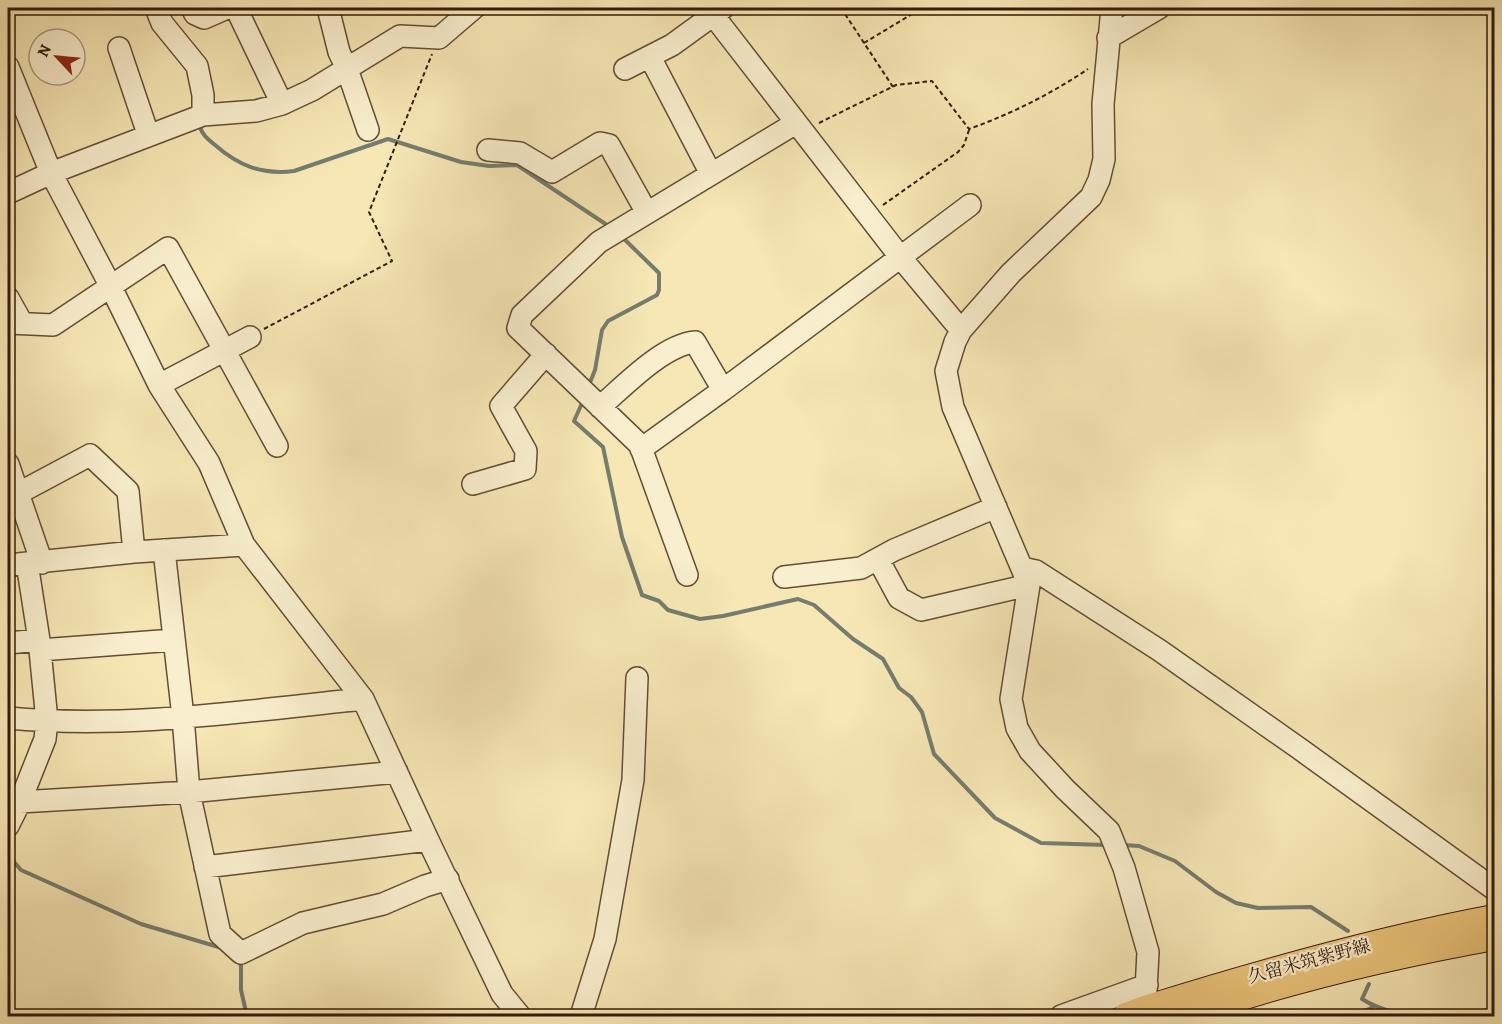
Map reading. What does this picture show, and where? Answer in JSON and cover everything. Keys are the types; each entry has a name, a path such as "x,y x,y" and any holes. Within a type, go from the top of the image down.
{"main road":[{"name":"久留米筑紫野線","path":"1139,1003 1224,984 1403,936 1494,918"},
{"name":"久留米筑紫野線","path":"1183,1017 1228,1001 1418,951 1494,938"}],"street":[{"path":"156,8 162,23 196,66 203,95 203,115"},
{"path":"192,8 195,14 204,18 227,8"},
{"path":"236,8 282,104"},
{"path":"328,8 339,52 368,130"},
{"path":"8,194 51,173 148,134 203,115 256,111 282,104 312,90 400,36 439,38 474,8"},
{"path":"1061,1017 1139,1003 1148,952 1124,868 1109,831 1030,751 1017,728 1011,699 1026,576 953,406 946,371 961,330 1011,273 1091,197 1099,180 1104,159 1103,104 1112,8"},
{"path":"1108,38 1159,8"},
{"path":"626,69 672,45 713,10 868,216 961,330"},
{"path":"119,48 148,134"},
{"path":"650,57 711,174"},
{"path":"8,67 13,98 159,385 209,463 244,545 363,699 502,994 520,1017"},
{"path":"687,575 639,445 518,328 522,315 599,242 711,174 800,127"},
{"path":"488,150 520,153 552,172 600,143 609,145 647,213"},
{"path":"641,449 970,206"},
{"path":"8,298 15,323 53,325 168,248 277,446"},
{"path":"159,385 250,337"},
{"path":"600,407 657,359 686,343 695,342 723,390"},
{"path":"473,484 525,469 526,451 501,406 546,354"},
{"path":"12,494 90,455 128,491 134,552"},
{"path":"8,464 39,645 47,721 45,739 8,826"},
{"path":"784,577 861,568 894,550 996,507"},
{"path":"25,564 134,552 244,545"},
{"path":"164,550 189,792 220,934 241,953 303,924 383,904 448,879"},
{"path":"878,559 899,598 921,610 1036,571 1159,651 1494,889"},
{"path":"8,643 39,645 174,640"},
{"path":"581,1017 604,939 633,780 637,678"},
{"path":"8,718 47,721 183,717 363,699"},
{"path":"20,802 189,792 397,772"},
{"path":"205,867 428,840"}],"path":[{"path":"841,8 893,87"},
{"path":"864,43 922,8"},
{"path":"250,337 392,261 369,212 439,38"},
{"path":"969,129 989,122 1059,88 1096,63 1108,59"},
{"path":"800,127 893,87 932,81 969,129"},
{"path":"868,216 958,152 964,145 969,129"}],"waterway":[{"path":"200,127 208,139 242,164 272,172 294,171 388,139 461,162 489,166 517,165 610,227"},
{"path":"589,385 595,370 602,330 608,321 657,295 659,290 659,273 621,236"},
{"path":"583,401 574,421 603,447 622,537 642,595 659,601 668,610 700,619 798,599 814,605 853,639 883,659 899,688 911,697 922,712 934,754 995,818 1041,843 1107,845"},
{"path":"1123,845 1139,846 1175,861 1216,892 1236,903 1258,908 1311,907 1348,931"},
{"path":"8,855 21,870 141,924 222,948"},
{"path":"238,959 241,966 241,990 247,1016"},
{"path":"1369,984 1362,999 1393,1012 1426,1016 1494,1009"},
{"path":"1346,1016 1373,1006"}]}
